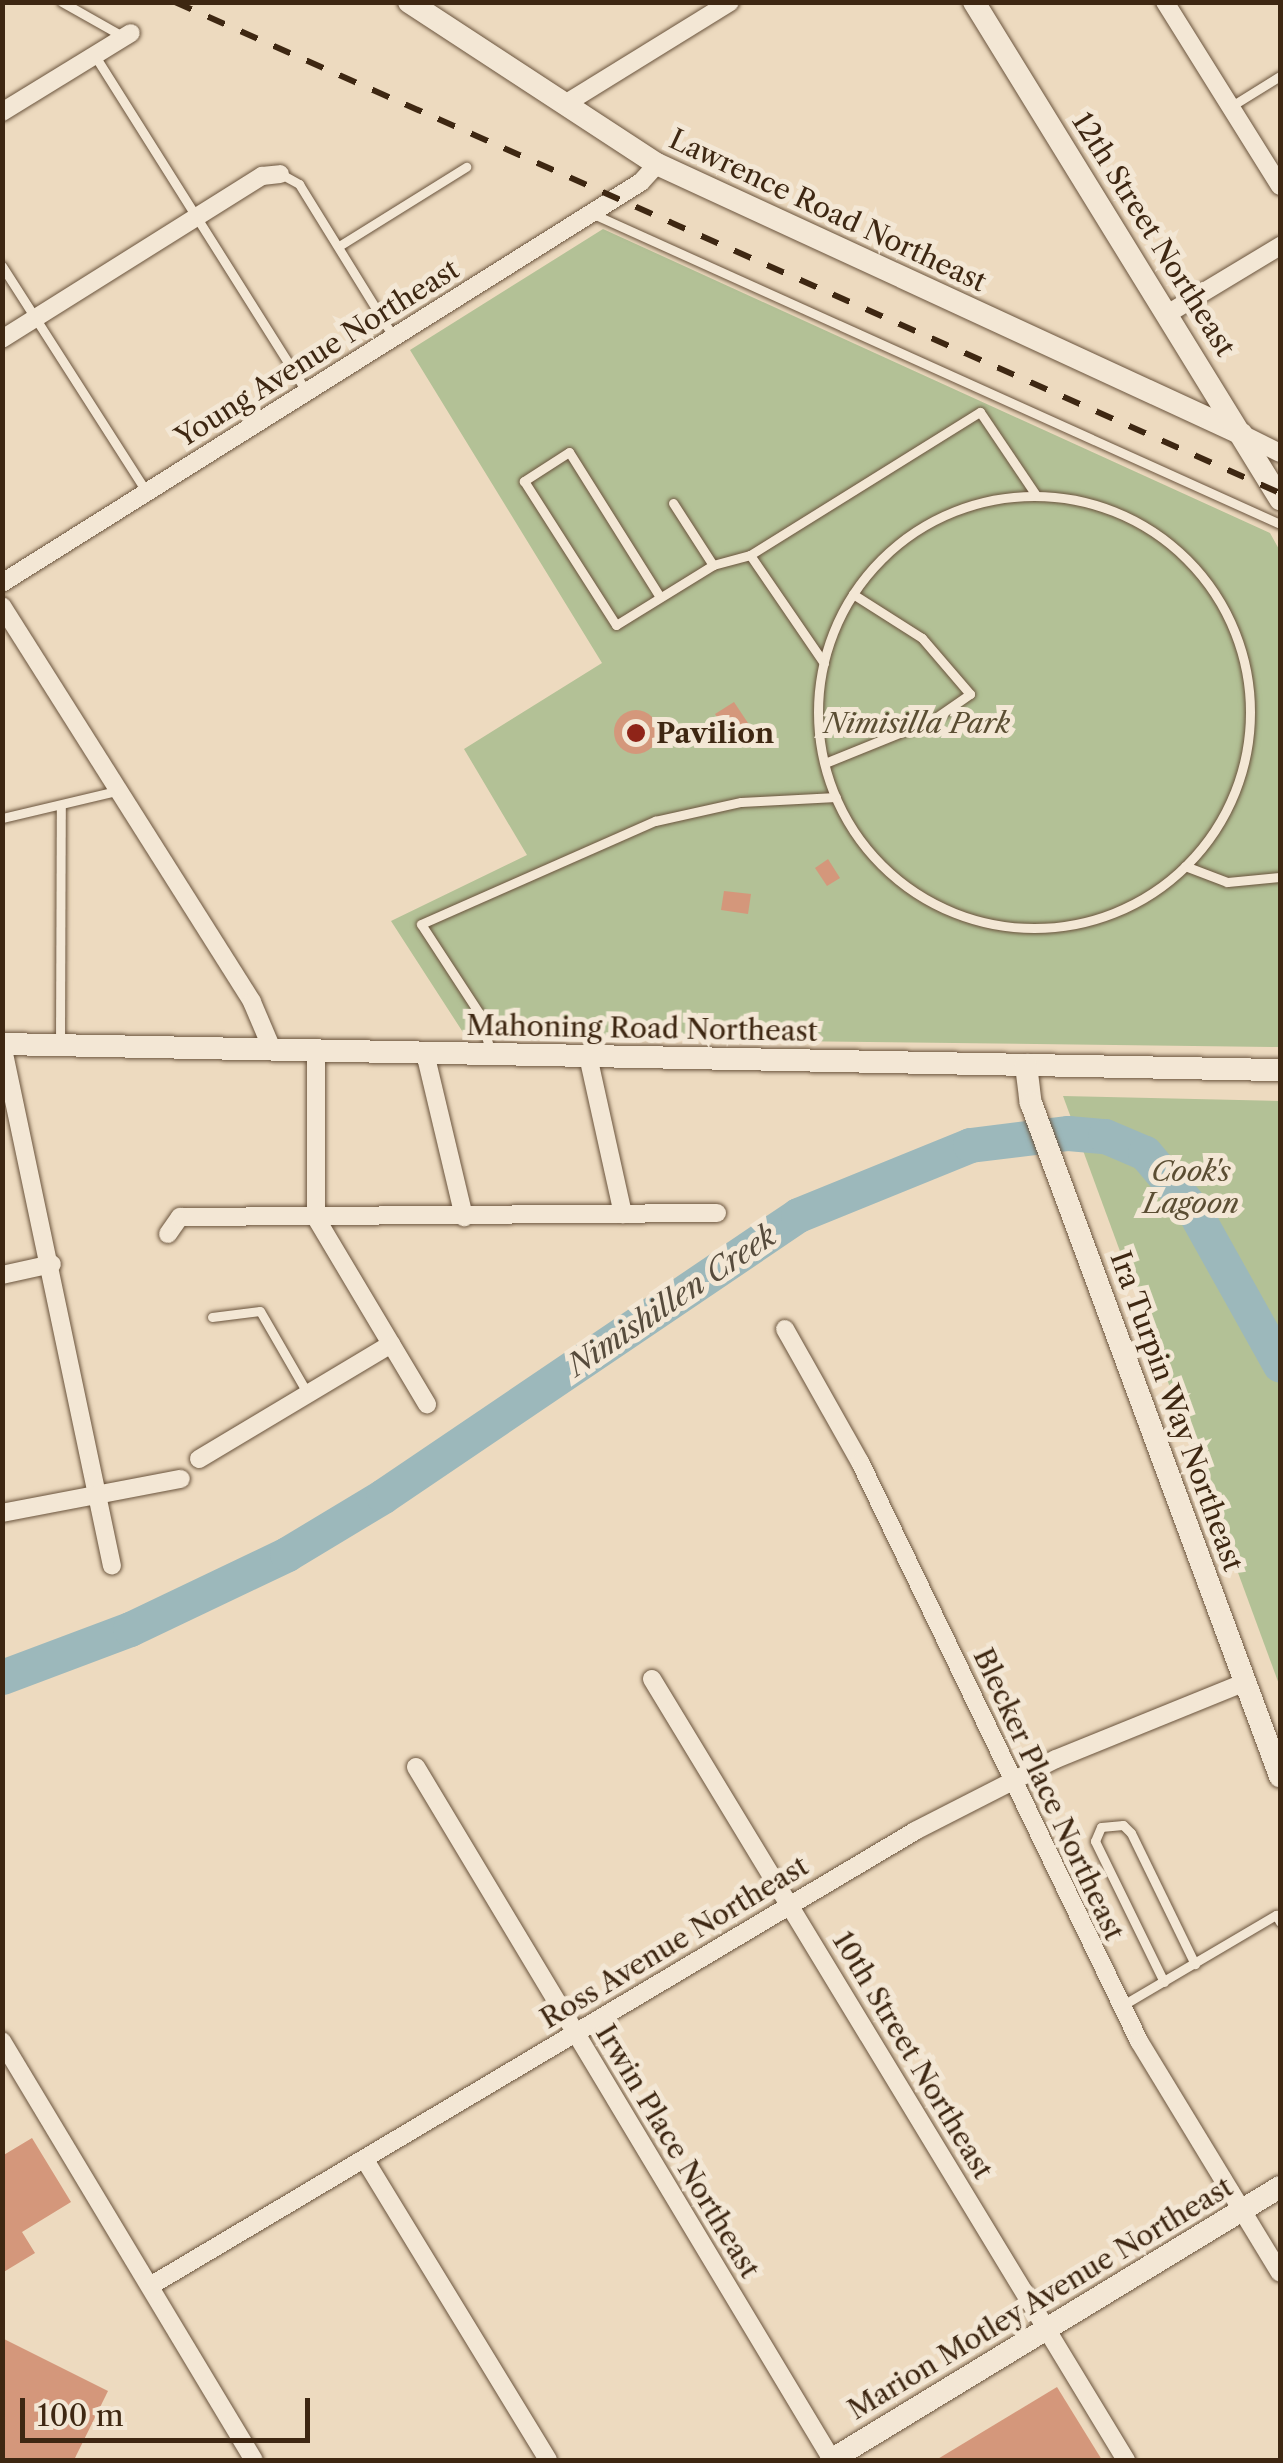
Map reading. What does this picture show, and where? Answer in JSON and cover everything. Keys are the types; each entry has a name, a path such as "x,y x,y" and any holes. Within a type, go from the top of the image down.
{"street":[{"name":"Lawrence Road Northeast","path":"410,2 657,164 1242,434"},
{"path":"565,104 730,2"},
{"name":"12th Street Northeast","path":"974,2 1169,312 1280,499"},
{"path":"1165,2 1280,186"},
{"path":"2,112 128,35"},
{"name":"Young Avenue Northeast","path":"2,583 641,182 657,164"},
{"path":"2,339 262,176 280,174"},
{"path":"1169,312 1280,246"},
{"path":"1242,434 1280,452"},
{"path":"2,606 252,1002 272,1049"},
{"path":"2,1044 52,1264 112,1566"},
{"name":"Mahoning Road Northeast","path":"2,1044 1280,1070"},
{"path":"316,1050 316,1218 427,1404"},
{"path":"425,1053 464,1216"},
{"path":"588,1056 623,1214"},
{"name":"Ira Turpin Way Northeast","path":"1026,1065 1031,1104 1280,1776"},
{"path":"168,1234 180,1217 717,1213"},
{"path":"2,1275 52,1264"},
{"name":"Blecker Place Northeast","path":"785,1329 860,1462 1121,2007 1280,2273"},
{"path":"199,1459 391,1344"},
{"path":"2,1513 181,1480"},
{"name":"10th Street Northeast","path":"652,1679 1126,2460"},
{"name":"Ross Avenue Northeast","path":"150,2286 576,2035 788,1904 1012,1781 1246,1682"},
{"name":"Irwin Place Northeast","path":"416,1767 832,2460"},
{"path":"2,2041 254,2460"},
{"path":"365,2160 548,2460"},
{"name":"Marion Motley Avenue Northeast","path":"832,2460 1280,2187"}],"lane":[{"path":"62,2 128,35"},
{"path":"94,56 308,392"},
{"path":"1230,106 1280,76"},
{"path":"339,246 466,168"},
{"path":"280,174 299,184 394,338"},
{"path":"591,213 984,396 1280,524"},
{"path":"2,266 147,493"},
{"path":"660,598 569,452 524,481 616,625 713,566 750,555 980,412 984,396"},
{"path":"980,412 1036,495"},
{"path":"1036,495 1108,510 1159,536 1201,575 1235,634 1250,701 1242,769 1226,812 1185,866 1150,894 1098,918 1042,928 997,925 952,911 903,882 863,842 836,797 825,763 819,714 824,663 853,594 882,558 935,520 976,504 1036,495"},
{"path":"673,504 713,566"},
{"path":"750,555 824,663"},
{"path":"825,763 934,719 970,694 922,638 853,594"},
{"path":"2,818 120,790"},
{"path":"492,1055 479,1013 420,924 668,817 741,802 836,797"},
{"path":"60,1045 61,807"},
{"path":"1185,866 1226,882 1280,877"},
{"path":"212,1317 260,1310 308,1394"},
{"path":"1164,1982 1094,1841 1102,1826 1122,1825 1130,1834 1194,1964"},
{"path":"1121,2007 1276,1915 1280,1922"}],"green space":[{"name":"Nimisilla Park","path":"603,229 1270,533 1280,551 1280,1047 466,1037 391,921 527,855 464,749 602,663 410,350"},
{"name":"Cook's Lagoon","path":"1063,1096 1280,1101 1280,1687"}],"building":[{"path":"734,702 752,729 733,741 715,714"},
{"name":"Pavilion","path":"636,710 651,717 658,732 651,747 636,754 621,747 614,732 621,717"},
{"path":"828,859 840,878 827,886 815,868"},
{"path":"724,891 751,894 748,914 721,910"},
{"path":"32,2138 71,2202 22,2232 35,2253 2,2273 2,2156"},
{"path":"2,2338 108,2391 74,2460 2,2460"},
{"path":"1057,2387 1102,2460 936,2460"}],"waterway":[{"name":"Nimishillen Creek","path":"2,1677 130,1629 287,1554 383,1496 798,1215 970,1145 1068,1133 1105,1136 1145,1153 1194,1211 1280,1365"}],"railway":[{"path":"175,2 1280,493"}],"place":[{"name":"Pavilion","path":"636,733"}]}
